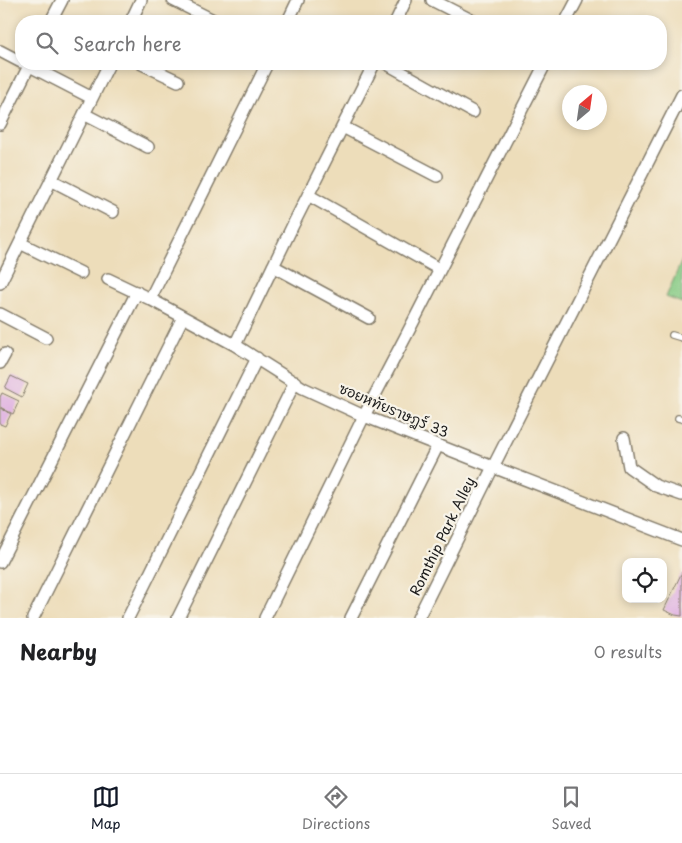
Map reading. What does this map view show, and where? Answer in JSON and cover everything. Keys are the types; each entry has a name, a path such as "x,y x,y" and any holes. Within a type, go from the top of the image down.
{"street":[{"path":"55,15 62,0"},
{"path":"134,15 141,0"},
{"path":"174,0 203,15"},
{"path":"291,15 298,0"},
{"path":"399,15 406,0"},
{"path":"432,0 462,15"},
{"path":"569,15 577,0"},
{"path":"0,51 15,58"},
{"path":"0,124 24,70"},
{"path":"38,70 92,98"},
{"path":"0,283 106,70"},
{"path":"155,70 178,81"},
{"path":"150,298 264,70"},
{"path":"235,345 371,70"},
{"path":"398,70 473,112"},
{"path":"265,618 364,416 541,70"},
{"name":"Romthip Park Alley","path":"418,618 682,95"},
{"path":"84,114 148,146"},
{"path":"343,127 437,176"},
{"path":"51,180 113,212"},
{"path":"308,195 439,269"},
{"path":"20,243 81,273"},
{"path":"273,266 369,318"},
{"name":"ซอยหทัยราษฎร์ 33","path":"108,279 150,298 235,345 303,388 364,416 682,540"},
{"path":"0,562 137,292"},
{"path":"0,314 46,338"},
{"path":"34,618 183,317"},
{"path":"128,618 258,358"},
{"path":"178,618 295,382"},
{"path":"624,438 629,466 656,486 682,495"},
{"path":"351,618 438,445"}],"lane":[{"path":"672,334 682,338"}],"green space":[{"path":"682,260 682,303 666,297"}],"building":[{"path":"11,376 28,384 22,397 5,388"},
{"path":"2,393 19,401 13,414 0,407"},
{"path":"0,408 11,414 5,426 0,424"},
{"path":"682,572 682,616 664,610"}]}
